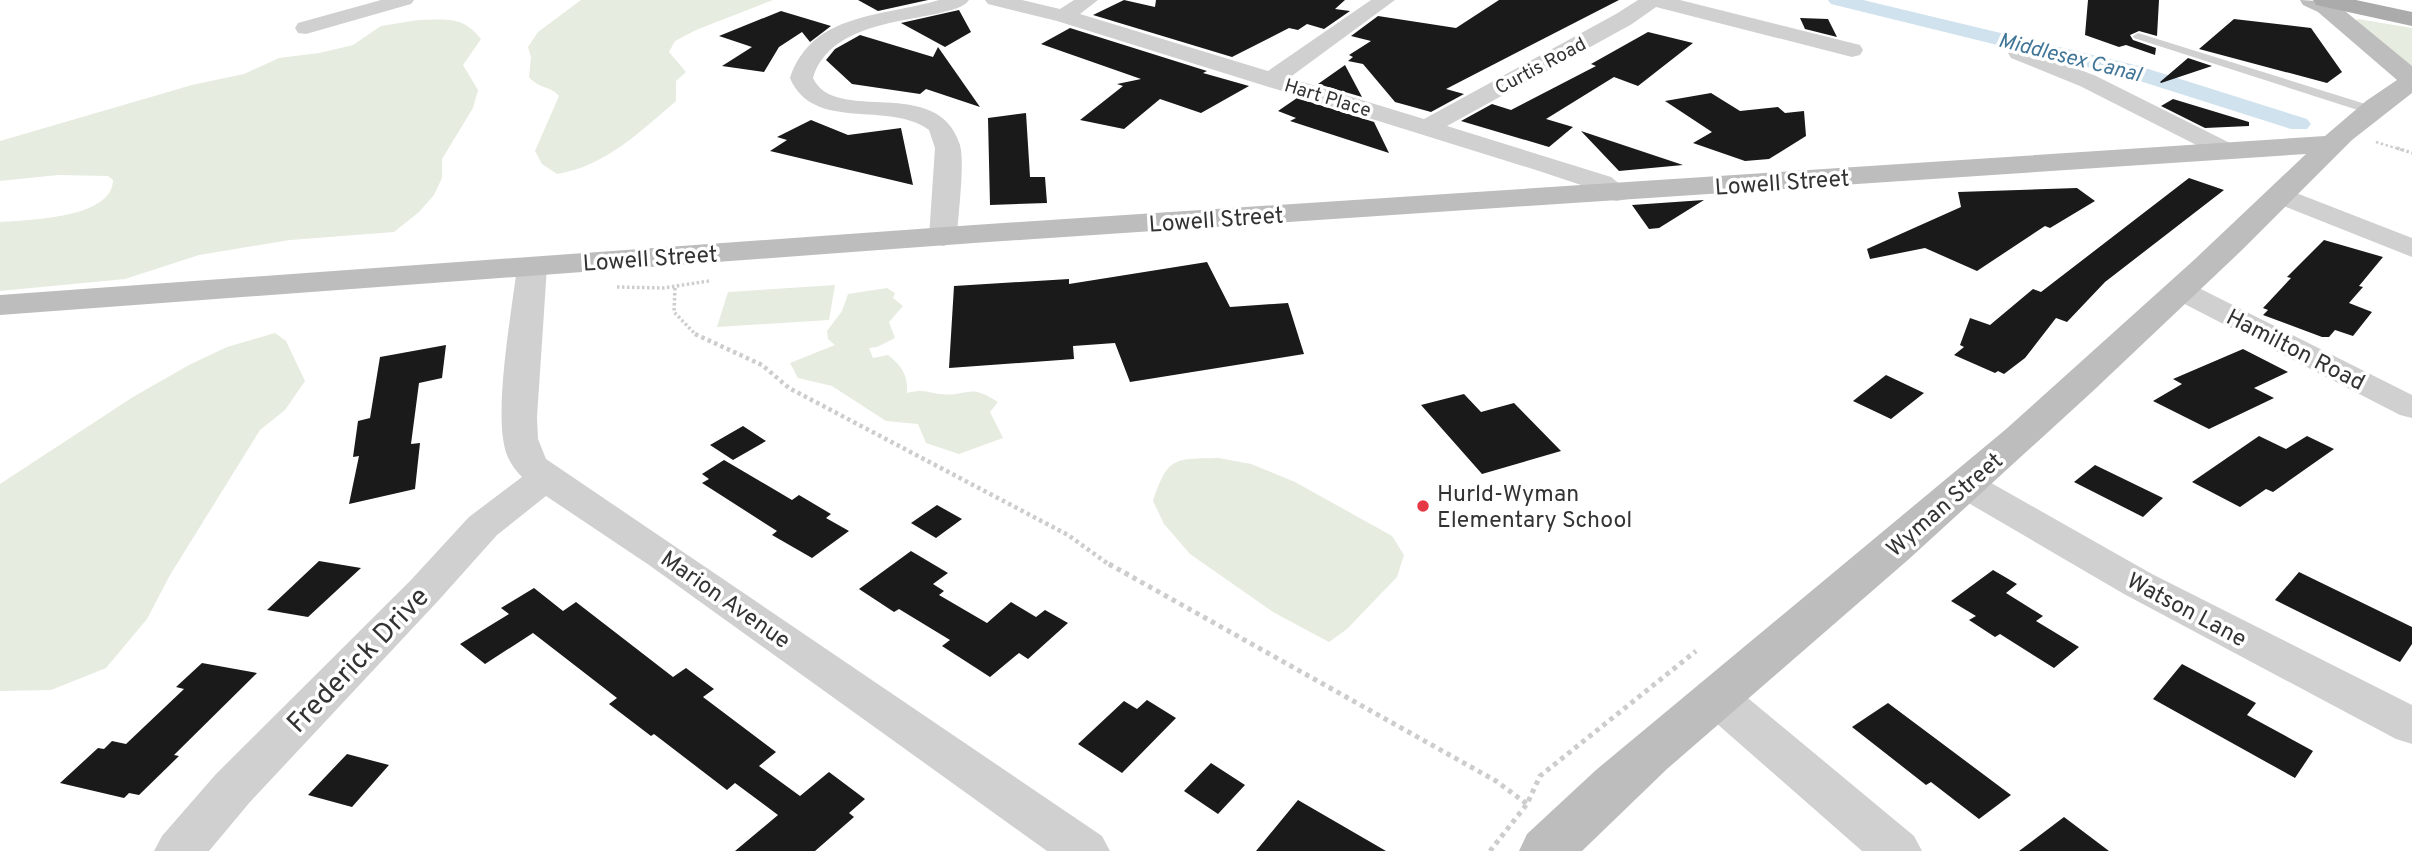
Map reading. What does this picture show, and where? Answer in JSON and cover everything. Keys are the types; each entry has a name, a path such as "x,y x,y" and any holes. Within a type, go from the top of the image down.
{"main road":[{"path":"2324,0 2412,19"}],"street":[{"path":"306,28 404,0"},
{"path":"943,237 948,148 940,127 913,113 825,101 809,93 802,79 811,55 837,36 884,19 959,0"},
{"name":"Hart Place","path":"995,0 1063,16 1427,127 1594,180 1617,193"},
{"path":"1063,16 1087,0"},
{"path":"1271,79 1385,0"},
{"path":"1653,0 1852,50"},
{"name":"Curtis Road","path":"1427,127 1624,19 1653,0"},
{"path":"2311,0 2326,7 2412,81 2329,144"},
{"path":"2019,53 2088,82 2231,150 2290,185 2412,248"},
{"name":"Lowell Street","path":"0,305 943,237 2329,144"},
{"name":"Wyman Street","path":"1546,851 1609,788 1705,673 1966,485 2180,290 2329,144"},
{"name":"Marion Avenue","path":"532,267 518,426 523,453 545,478 663,555 1085,851"},
{"name":"Hamilton Road","path":"2180,290 2412,408"},
{"name":"Frederick Drive","path":"180,851 233,788 424,591 483,526 504,507 545,478"},
{"name":"Watson Lane","path":"1966,485 2138,584 2412,726"},
{"path":"1705,673 1897,851"}],"lane":[{"path":"2138,36 2219,59 2279,83 2371,110"}],"path":[{"path":"675,288 674,313 698,337 739,352 762,365 789,388 1068,535 1124,575 1485,774 1527,804"},
{"path":"1490,851 1527,804 1540,775 1705,673"}],"shaded area":[{"path":"581,0 773,0 675,41 669,52 686,72 676,81 676,101 606,156 574,170 557,174 542,164 535,151 559,96 529,77 531,57 528,47 538,32"},
{"path":"2358,19 2412,28 2412,71 2352,24"},
{"path":"418,20 460,22 481,39 463,65 478,90 473,108 442,159 442,178 434,195 419,212 394,232 290,240 199,255 125,279 0,291 0,222 48,218 85,209 109,193 113,180 108,176 58,175 0,181 0,141 192,85 244,74 279,58 353,45 381,26"},
{"path":"835,285 829,320 717,327 728,292"},
{"path":"887,288 895,293 893,298 903,306 889,322 895,338 869,348 873,358 888,355 897,363 905,376 907,393 921,391 950,394 974,391 998,402 990,412 1003,438 959,454 926,443 918,424 886,421 832,386 798,378 790,363 835,345 828,339 827,331 842,311 848,294"},
{"path":"275,333 286,341 305,381 285,410 260,430 170,575 147,619 106,668 51,690 0,691 0,484 133,397 189,365 227,347"},
{"path":"1219,458 1251,464 1295,482 1392,536 1404,555 1397,577 1347,629 1329,642 1273,612 1190,554 1164,524 1153,501 1163,475 1182,460"}],"building":[{"path":"858,0 928,0 878,11"},
{"path":"1124,0 1155,7 1156,0 1345,0 1335,9 1350,11 1324,29 1307,24 1298,30 1289,28 1232,57 1093,15"},
{"path":"1499,0 1619,0 1446,89 1464,94 1431,112 1395,102 1363,64 1348,61 1353,57 1349,55 1371,41 1351,36 1378,16 1456,28"},
{"path":"2088,0 2159,0 2157,36 2139,31 2130,35 2133,40 2156,48 2155,55 2126,45 2119,47 2085,35"},
{"path":"959,10 971,32 945,47 901,23"},
{"path":"781,11 831,26 810,42 802,32 779,47 764,72 722,66 752,47 719,36"},
{"path":"1800,18 1828,19 1837,37 1805,29"},
{"path":"2234,19 2311,28 2342,72 2327,83 2199,49"},
{"path":"1070,28 1249,86 1201,113 1160,99 1124,129 1080,120 1123,86 1117,84 1141,79 1041,44"},
{"path":"1648,32 1693,43 1638,86 1614,77 1546,119 1573,127 1549,147 1461,121 1492,104 1511,110 1596,66 1591,64"},
{"path":"860,35 933,57 938,47 980,107 926,89 920,94 852,84 826,60 835,49"},
{"path":"2188,58 2212,66 2160,82"},
{"path":"1345,65 1362,97 1318,84"},
{"path":"1711,93 1740,111 1778,107 1785,113 1804,111 1806,136 1769,159 1745,161 1693,143 1712,132 1665,101"},
{"path":"1297,98 1374,122 1389,153 1290,121 1296,118 1278,111"},
{"path":"2173,99 2249,122 2249,126 2205,128 2161,106"},
{"path":"1026,113 1030,177 1045,177 1047,203 990,205 988,118"},
{"path":"811,120 848,135 901,128 913,185 770,151 787,140 777,137"},
{"path":"1581,131 1683,165 1619,171"},
{"path":"2189,178 2224,190 2105,282 2067,322 2056,318 2025,358 2004,374 1998,371 1995,373 1954,355 1964,347 1960,345 1970,318 1990,325 2033,289 2041,292"},
{"path":"2077,188 2095,201 2050,228 2045,226 1977,271 1925,248 1870,259 1867,249 1961,207 1958,192"},
{"path":"1704,200 1659,228 1649,229 1632,205"},
{"path":"2324,240 2383,257 2349,303 2372,312 2353,336 2335,330 2329,337 2322,337 2263,315 2268,310 2263,308 2291,278 2287,277"},
{"path":"1207,262 1230,307 1288,303 1304,354 1130,382 1115,343 1073,346 1074,359 949,368 954,286 1069,279 1069,284"},
{"path":"446,345 442,378 419,383 411,444 420,443 415,489 349,504 359,456 353,457 358,421 370,418 380,357"},
{"path":"2243,349 2288,372 2254,388 2274,398 2209,429 2153,401 2182,384 2173,379"},
{"path":"1886,375 1924,393 1891,419 1853,401"},
{"path":"1464,394 1481,412 1514,403 1561,451 1482,474 1421,405"},
{"path":"743,426 766,441 733,460 710,445"},
{"path":"2259,436 2286,449 2307,436 2334,449 2273,492 2266,489 2240,507 2192,482"},
{"path":"724,460 792,500 799,495 831,514 826,518 849,531 812,558 772,535 777,531 702,483 709,479 702,474"},
{"path":"2095,465 2163,498 2143,517 2074,482"},
{"path":"937,505 962,519 936,538 911,523"},
{"path":"911,551 948,573 933,584 944,591 939,595 987,623 1011,602 1036,617 1045,610 1068,623 1028,659 1019,653 990,677 942,646 950,640 899,609 894,612 859,589"},
{"path":"319,561 361,568 308,617 267,610"},
{"path":"1993,570 2017,584 2006,593 2043,616 2036,621 2079,647 2054,668 2000,634 1995,637 1969,620 1976,616 1951,601"},
{"path":"2299,572 2412,627 2412,644 2400,662 2275,600"},
{"path":"534,588 563,611 576,602 673,677 686,668 714,689 703,697 776,752 759,766 800,796 829,772 865,799 849,813 854,817 815,851 735,851 778,815 735,783 727,790 654,734 651,736 609,704 617,698 533,633 485,664 460,644 509,614 501,608"},
{"path":"202,663 257,673 174,755 179,756 139,795 129,793 124,798 60,783 98,748 104,749 112,741 126,744 184,689 176,687"},
{"path":"2182,664 2256,703 2247,715 2313,751 2295,778 2153,699"},
{"path":"1147,700 1176,718 1122,773 1078,744 1124,701 1137,709"},
{"path":"1888,703 2011,795 1979,819 1931,782 1926,785 1852,727"},
{"path":"347,754 389,765 352,807 308,795"},
{"path":"1211,763 1245,785 1218,814 1184,791"},
{"path":"1298,800 1386,851 1256,851"},
{"path":"2064,817 2109,851 2019,851"}],"waterway":[{"name":"Middlesex Canal","path":"1838,0 2131,71 2299,124"}],"place":[{"name":"Hurld-Wyman Elementary School","path":"1423,506"}]}
